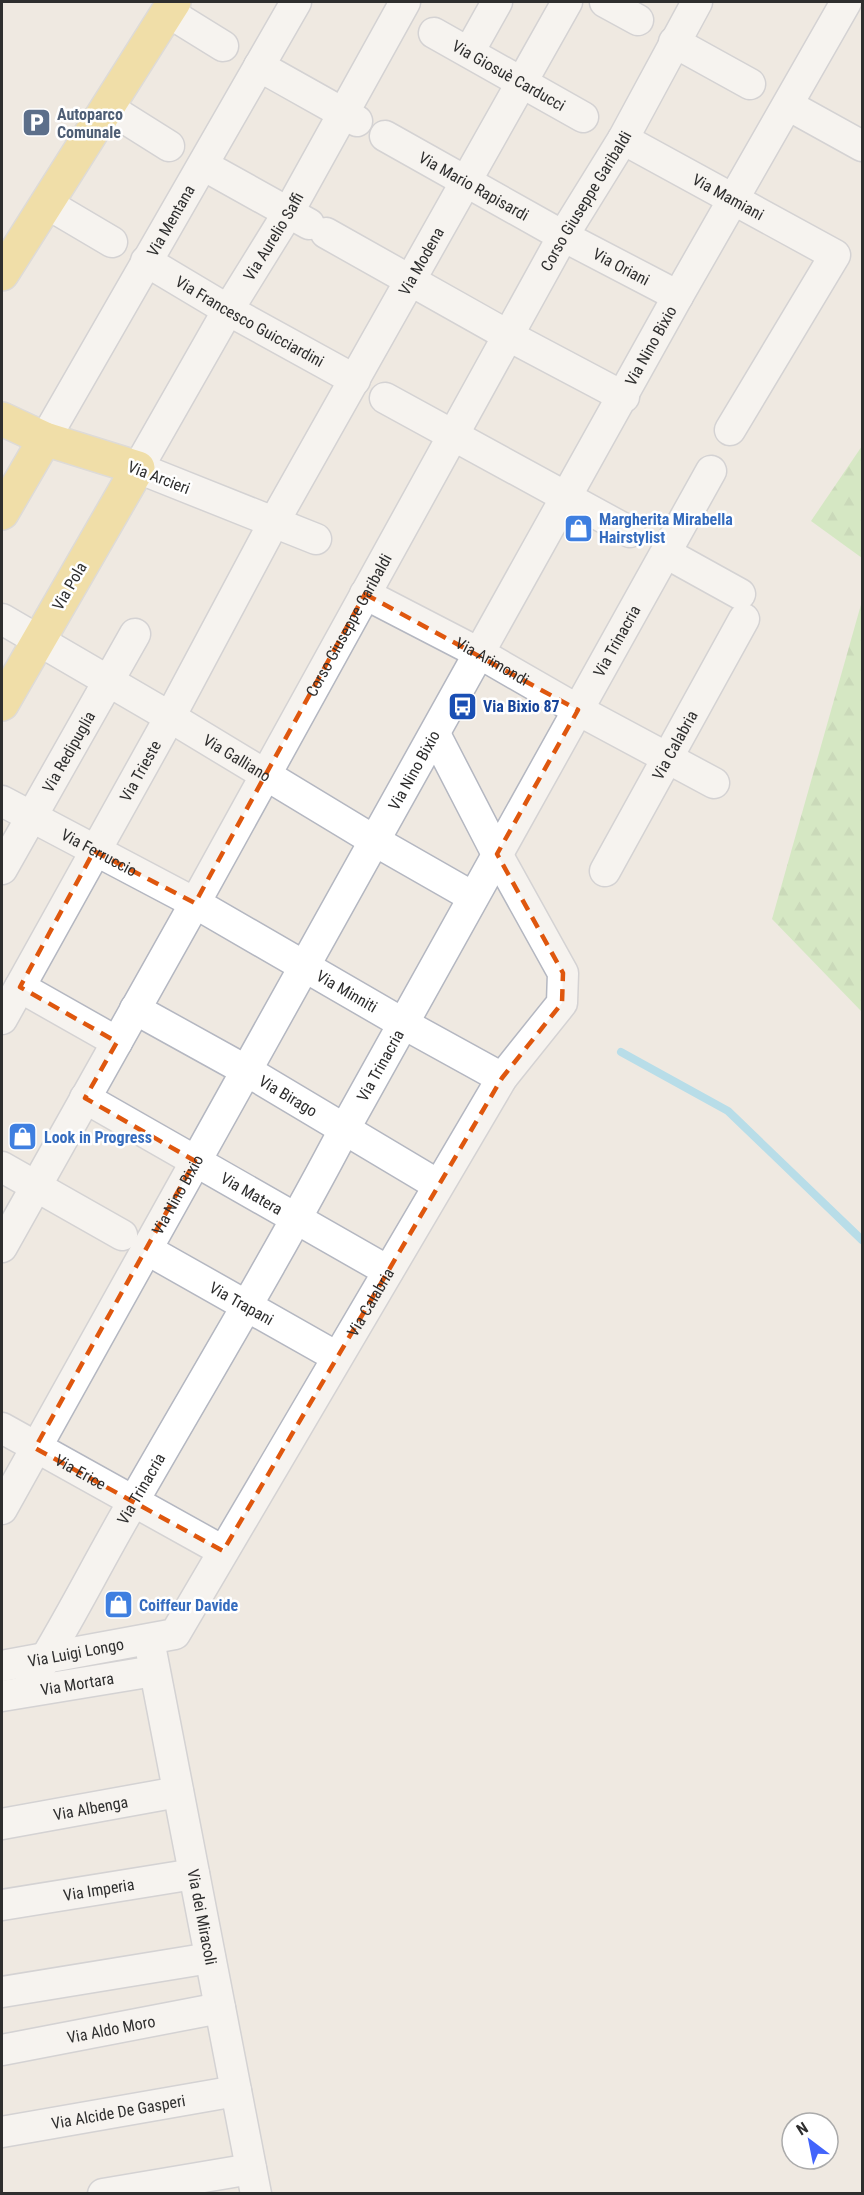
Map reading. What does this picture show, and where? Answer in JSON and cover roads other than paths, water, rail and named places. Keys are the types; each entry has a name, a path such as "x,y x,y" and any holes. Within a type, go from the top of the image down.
{"main road":[{"path":"2,274 171,7"},
{"name":"Via Arcieri","path":"2,419 45,439 138,468"},
{"path":"4,496 45,439"},
{"name":"Via Pola","path":"2,704 138,468"}],"street":[{"name":"Via Mentana","path":"45,439 296,2"},
{"path":"469,52 497,2"},
{"name":"Via Modena","path":"274,522 567,2"},
{"path":"605,2 638,20"},
{"name":"Corso Giuseppe Garibaldi","path":"2,1247 195,903 563,236 622,139 697,2"},
{"name":"Via Nino Bixio","path":"2,1509 35,1448 134,1242 195,1161 247,1071 479,653 624,398 678,296 846,2"},
{"name":"Via Aurelio Saffi","path":"138,468 228,310 308,223 395,5"},
{"path":"171,7 223,46"},
{"name":"Via Giosuè Carducci","path":"434,33 583,117"},
{"path":"674,42 750,84"},
{"path":"259,66 350,118"},
{"path":"788,105 862,146"},
{"path":"106,107 169,146"},
{"name":"Via Mario Rapisardi","path":"385,136 563,236"},
{"name":"Via Mamiani","path":"622,139 835,255 730,430"},
{"path":"202,165 624,398"},
{"path":"46,203 112,242"},
{"name":"Via Oriani","path":"563,236 678,296"},
{"name":"Via Francesco Guicciardini","path":"146,261 228,310 355,380"},
{"path":"386,398 630,532"},
{"name":"Via Arcieri","path":"138,468 316,539"},
{"name":"Via Trinacria","path":"14,1693 47,1658 133,1502 297,1219 344,1130 711,471"},
{"name":"Via Trieste","path":"2,1019 170,717 274,522"},
{"name":"Via Calabria","path":"605,872 667,758 742,607 666,553"},
{"name":"Via Arimondi","path":"365,594 479,653 578,710 714,783"},
{"name":"Via Galliano","path":"2,619 473,897"},
{"name":"Via Redipuglia","path":"2,869 135,634"},
{"path":"435,734 497,854"},
{"name":"Via Ferruccio","path":"2,801 195,903"},
{"name":"Via Calabria","path":"162,1637 224,1551 502,1078 562,1003 563,973 497,854"},
{"name":"Via Minniti","path":"195,903 502,1078"},
{"path":"20,987 117,1042"},
{"name":"Via Birago","path":"135,1009 247,1071 438,1185"},
{"name":"Via Matera","path":"85,1098 388,1271"},
{"name":"Via Trapani","path":"2,1167 337,1357"},
{"name":"Via Erice","path":"2,1428 224,1551"},
{"name":"Via Luigi Longo","path":"2,1666 162,1637"},
{"name":"Via dei Miracoli","path":"162,1637 154,1671 253,2181"},
{"name":"Via Mortara","path":"14,1693 154,1671"},
{"name":"Via Albenga","path":"2,1824 178,1792"},
{"name":"Via Imperia","path":"2,1905 194,1874"},
{"path":"2,1992 210,1958"},
{"name":"Via Aldo Moro","path":"2,2050 220,2008"},
{"name":"Via Alcide De Gasperi","path":"2,2132 236,2091"},
{"path":"103,2193 253,2181"}],"waterway":[{"path":"621,1052 728,1111 862,1240"}],"place":[{"name":"Autoparco Comunale","path":"36,123"},
{"name":"Margherita Mirabella Hairstylist","path":"578,528"},
{"name":"Via Bixio 87","path":"462,706"},
{"name":"Look in Progress","path":"23,1137"},
{"name":"Coiffeur Davide","path":"118,1605"}]}
